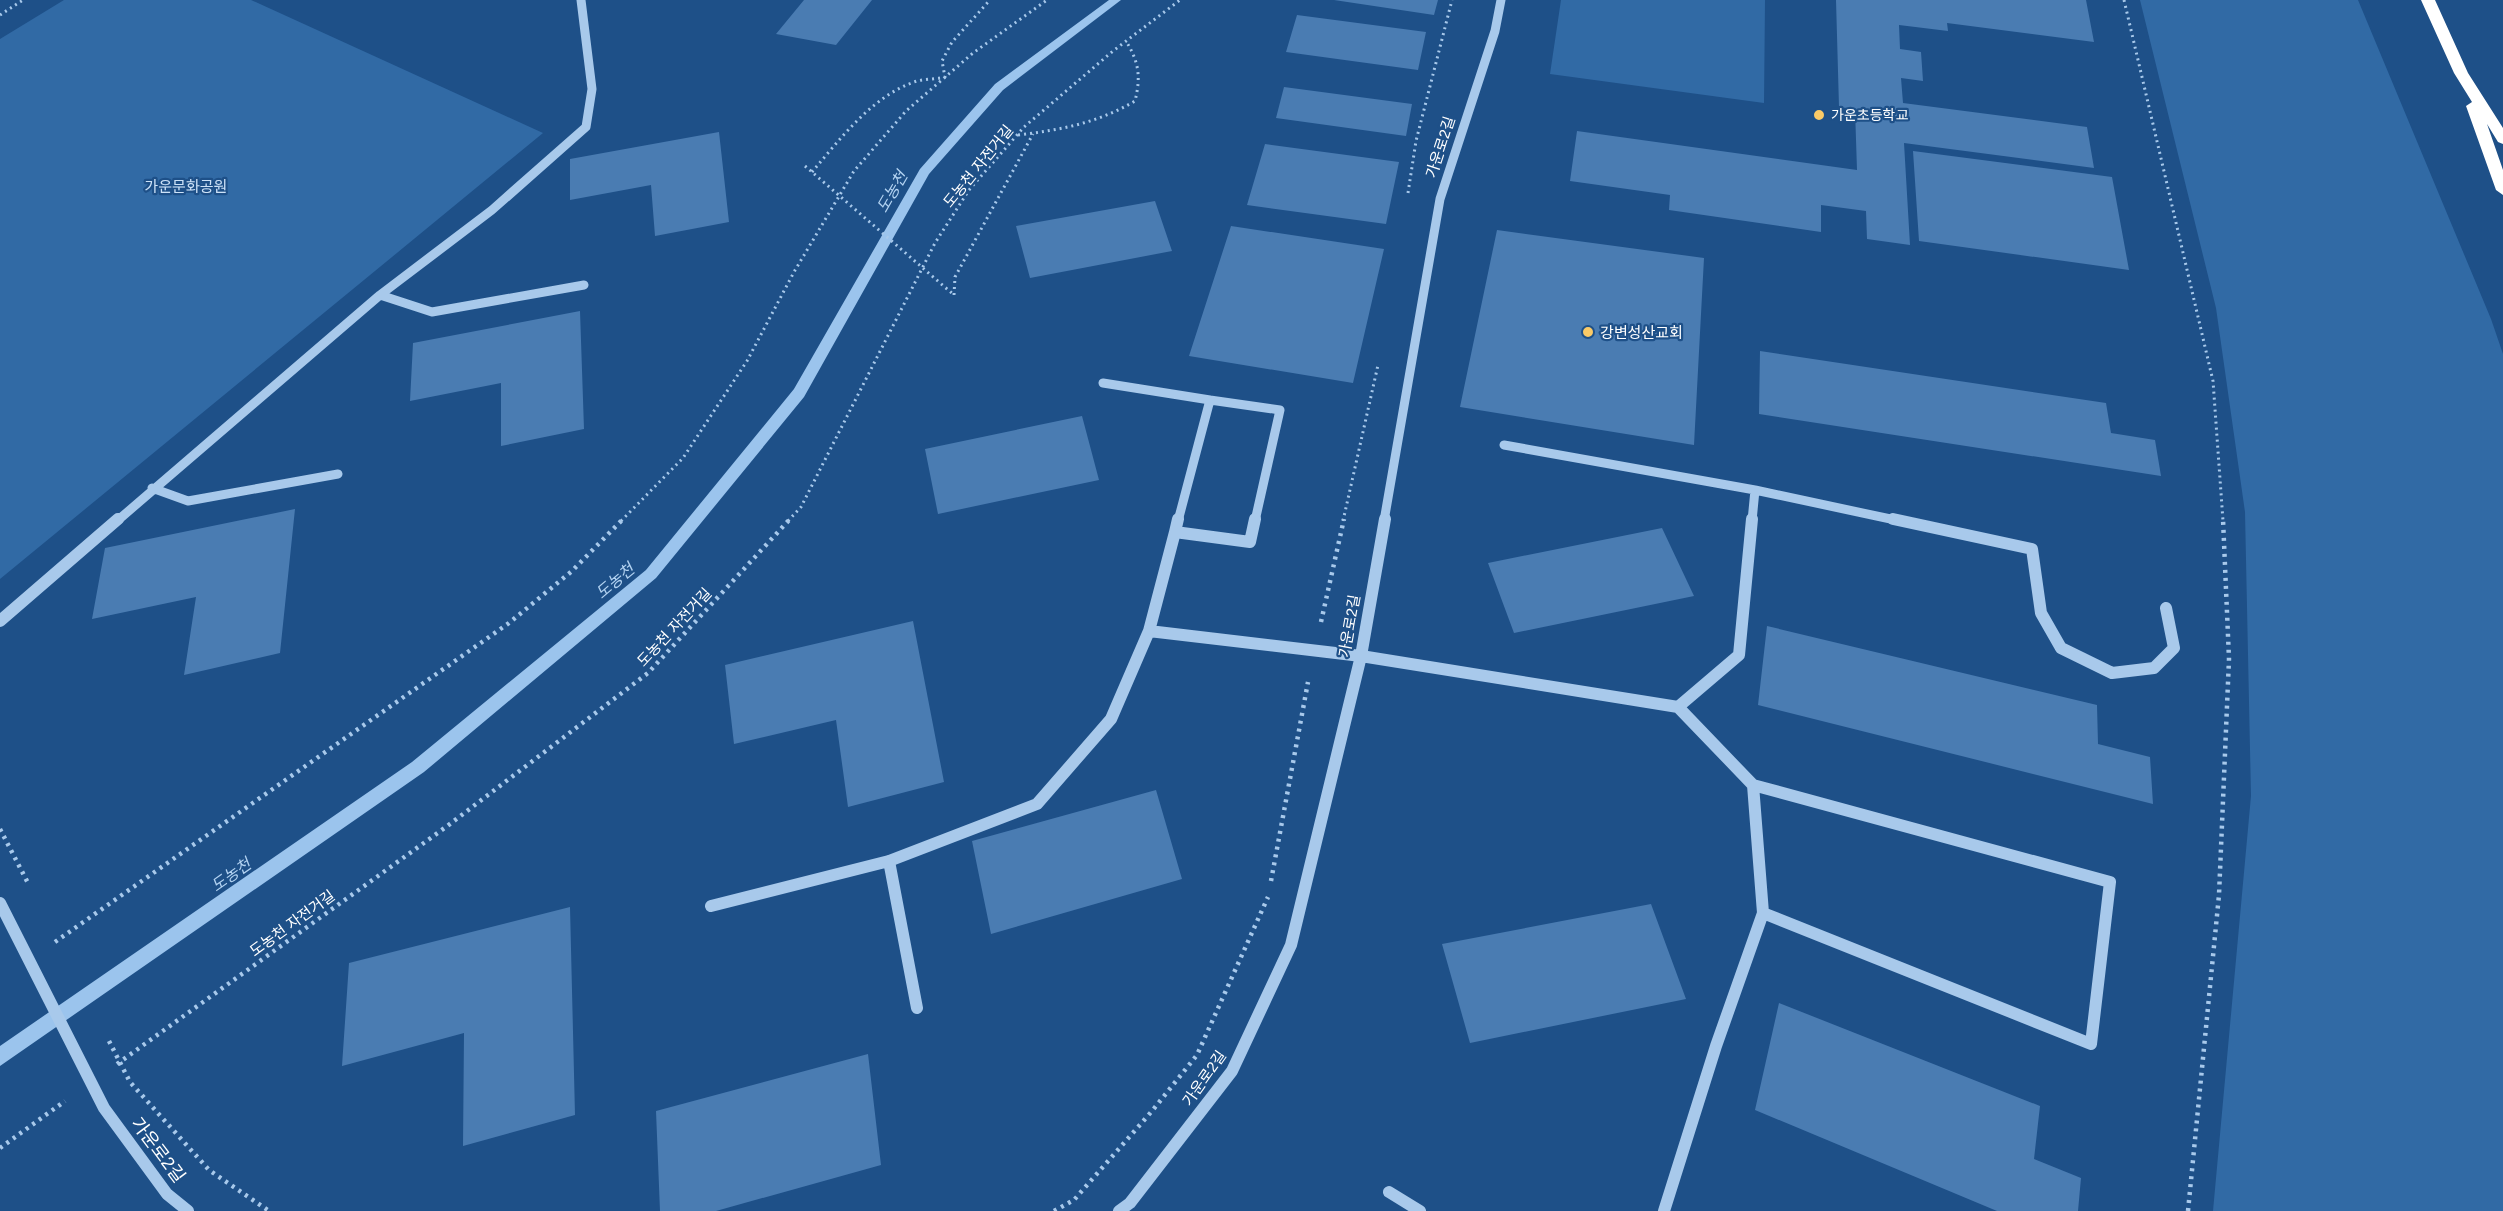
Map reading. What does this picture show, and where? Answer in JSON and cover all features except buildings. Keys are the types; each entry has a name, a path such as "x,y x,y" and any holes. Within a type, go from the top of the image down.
{"highway":[{"path":"2428,0 2461,73 2503,190"},
{"path":"2461,73 2503,139"}],"street":[{"path":"0,621 152,488 380,295 492,210 586,127 592,89 581,0"},
{"name":"가운로2길","path":"1119,1211 1130,1203 1232,1071 1291,945 1360,656 1440,199 1495,31 1501,0"},
{"path":"380,295 432,312 584,285"},
{"path":"1103,383 1280,410 1250,542 1174,532"},
{"path":"711,906 889,861 1037,804 1112,719 1149,631 1210,399"},
{"path":"1504,445 1755,490 2032,549 2041,613 2061,648 2112,673 2154,668 2174,648 2166,608"},
{"path":"152,488 188,501 338,474"},
{"path":"1678,707 1739,654 1755,490"},
{"path":"1149,631 1360,656 1678,707 1753,785 2109,882 2091,1044 1763,913"},
{"path":"1669,1209 1716,1046 1763,913 1753,785"},
{"path":"889,861 917,1008"},
{"name":"가운로2길","path":"0,903 104,1108 167,1194 188,1211"},
{"path":"1389,1192 1420,1211"}],"path":[{"path":"0,15 23,0"},
{"path":"945,77 942,61 952,42 990,0"},
{"path":"49,946 385,712 509,623 572,571 683,458 747,361 794,272 854,171 906,111 973,53 1047,0"},
{"name":"도농천 자전거길","path":"112,1067 446,827 648,673 801,507 935,243 969,190 1018,135 1126,41 1180,0"},
{"path":"2124,0 2213,381 2222,493 2229,659 2219,895 2188,1211"},
{"path":"1018,135 1095,122 1135,101 1141,78 1138,59 1126,41"},
{"path":"812,172 843,136 890,93 915,81 945,77"},
{"path":"805,166 954,295 955,277 1033,133"},
{"path":"0,829 13,855"},
{"path":"130,1082 209,1170 269,1211"},
{"path":"0,1148 75,1094"}],"green space":[{"name":"가운문화공원","path":"64,0 251,0 543,133 0,579 0,39"},
{"path":"1561,0 1765,0 1764,103 1550,74"},
{"path":"2140,0 2358,0 2491,319 2503,354 2503,1211 2213,1211 2251,796 2245,512 2216,308"}],"waterway":[{"name":"도농천","path":"0,1057 418,767 651,574 799,393 924,172 999,87 1116,0"}],"place":[{"name":"가운초등학교","path":"1819,115"},
{"name":"강변성산교회","path":"1588,332"}]}
